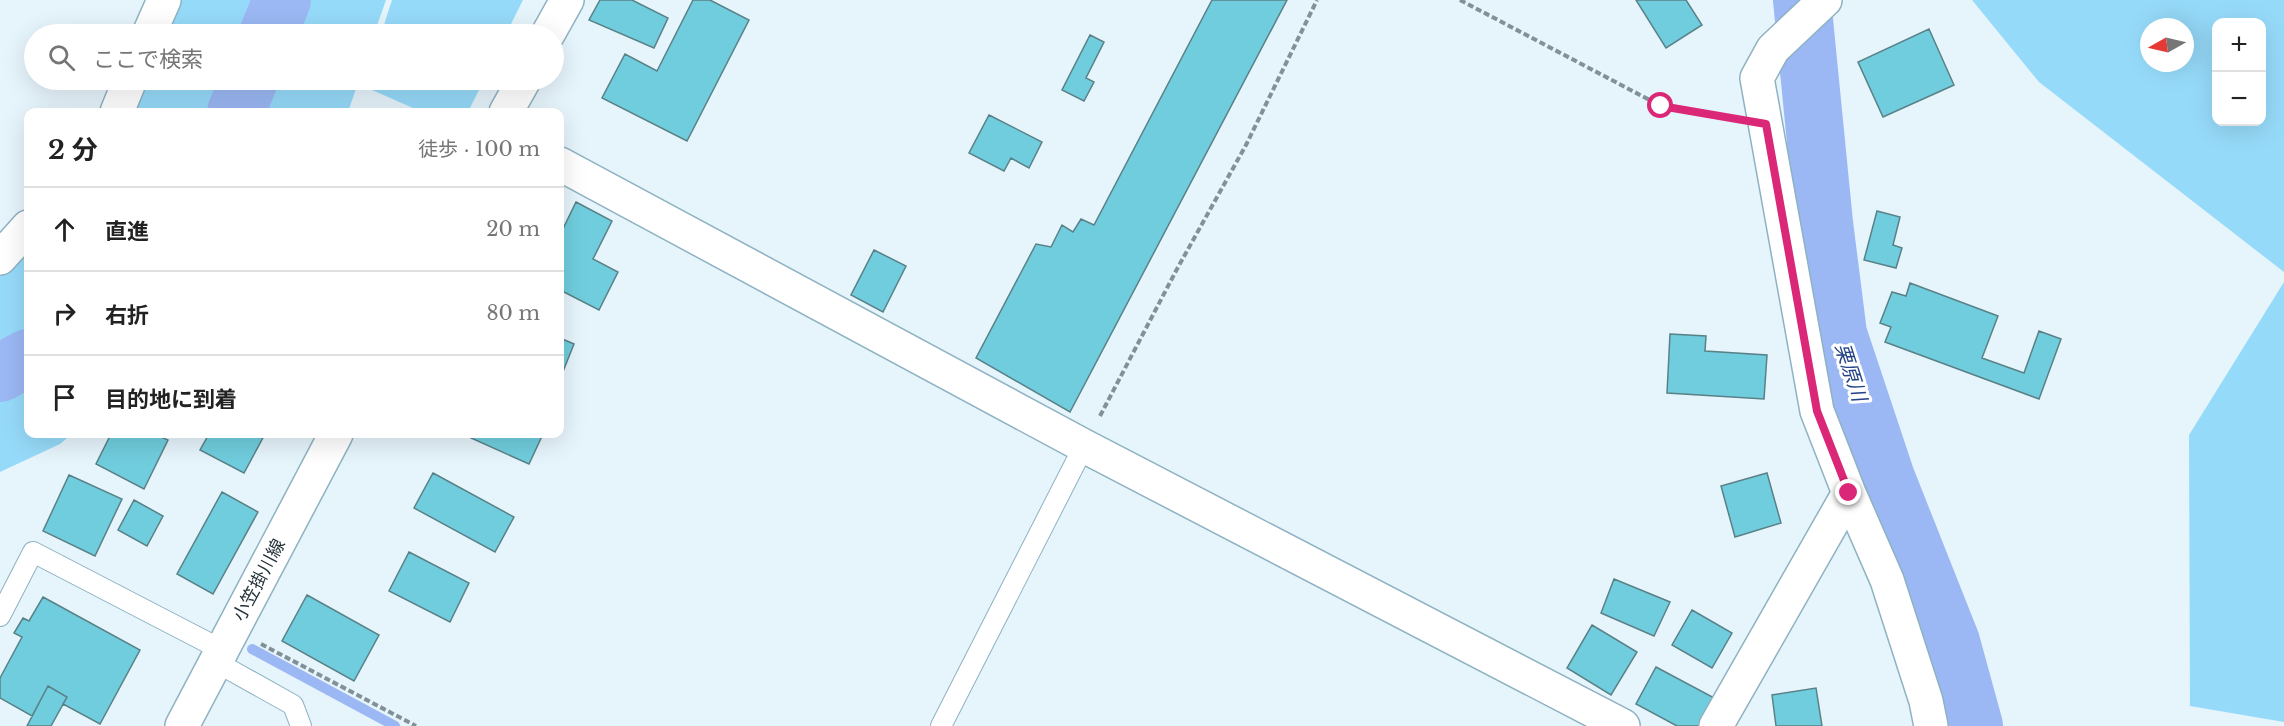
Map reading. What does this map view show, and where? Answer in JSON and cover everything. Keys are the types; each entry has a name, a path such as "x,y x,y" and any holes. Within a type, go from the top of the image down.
{"street":[{"path":"153,24 164,0"},
{"path":"554,24 567,0"},
{"path":"1825,0 1773,49 1757,78 1817,411 1849,493 1887,580 1926,701 1931,726"},
{"path":"119,108 126,90"},
{"path":"508,108 518,90"},
{"path":"564,166 1084,446 1623,726"},
{"path":"0,258 24,231"},
{"name":"小笠掛川線","path":"182,726 334,438"},
{"path":"1716,726 1849,493"}],"lane":[{"path":"941,726 1084,446"},
{"path":"0,616 33,552 224,647 293,705 302,726"}],"path":[{"path":"1084,446 1246,145 1317,0"},
{"path":"1460,0 1661,106 1766,124"},
{"path":"224,647 416,726"}],"shaded area":[{"path":"179,0 386,0 378,24 168,24"},
{"path":"392,0 523,0 511,24 384,24"},
{"path":"1972,0 2284,0 2284,272 2039,82"},
{"path":"137,90 356,90 349,108 129,108"},
{"path":"372,90 479,90 470,108 413,108"},
{"path":"24,251 24,438 67,438 60,444 0,472 0,276 6,273"},
{"path":"2284,282 2284,722 2190,706 2189,435"}],"building":[{"path":"600,0 632,0 668,18 654,48 589,20"},
{"path":"693,0 710,0 749,20 687,141 602,98 625,54 657,71"},
{"path":"1212,0 1287,0 1070,412 976,358 1036,244 1051,247 1062,225 1073,232 1081,219 1094,225"},
{"path":"1636,0 1686,0 1702,25 1666,48"},
{"path":"1929,29 1954,85 1883,117 1858,62"},
{"path":"1090,35 1104,42 1086,78 1094,82 1084,101 1062,90"},
{"path":"989,115 1042,142 1029,168 1011,158 1004,171 969,153"},
{"path":"576,202 612,221 593,259 618,272 599,310 564,292 564,227"},
{"path":"1877,211 1900,217 1893,245 1902,248 1896,268 1864,260"},
{"path":"874,250 906,266 883,312 851,295"},
{"path":"1910,283 1998,316 1982,358 2024,373 2039,331 2061,339 2039,399 1885,342 1891,327 1880,323 1892,292 1906,296"},
{"path":"1670,334 1706,336 1705,351 1767,355 1764,399 1667,393"},
{"path":"564,340 574,344 564,369"},
{"path":"109,438 164,438 168,440 144,489 96,464"},
{"path":"207,438 263,438 244,473 200,450"},
{"path":"471,438 541,438 529,464"},
{"path":"433,473 514,517 495,552 414,508"},
{"path":"1767,473 1781,523 1735,537 1721,486"},
{"path":"69,475 122,499 95,556 43,531"},
{"path":"222,492 258,512 213,594 177,574"},
{"path":"134,500 163,516 147,546 118,530"},
{"path":"409,552 469,583 450,622 389,591"},
{"path":"1614,579 1670,602 1654,636 1601,613"},
{"path":"307,595 379,635 354,681 282,641"},
{"path":"43,597 140,650 100,724 63,704 67,697 48,686 32,716 0,698 0,678 22,637 14,633 23,618 29,621"},
{"path":"1692,610 1732,633 1712,668 1672,645"},
{"path":"1592,625 1637,652 1611,695 1567,668"},
{"path":"1656,667 1718,700 1703,726 1677,726 1636,704"},
{"path":"48,686 67,697 51,726 27,726"},
{"path":"1816,688 1822,726 1776,726 1772,695"}],"waterway":[{"path":"272,24 282,0"},
{"name":"栗原川","path":"1802,0 1824,223 1838,334 1886,478 1951,642 1974,726"},
{"path":"238,108 245,90"},
{"path":"0,373 24,360"},
{"path":"252,649 395,726"}],"route":[{"path":"1661,106 1766,124 1817,411 1849,493"}]}
